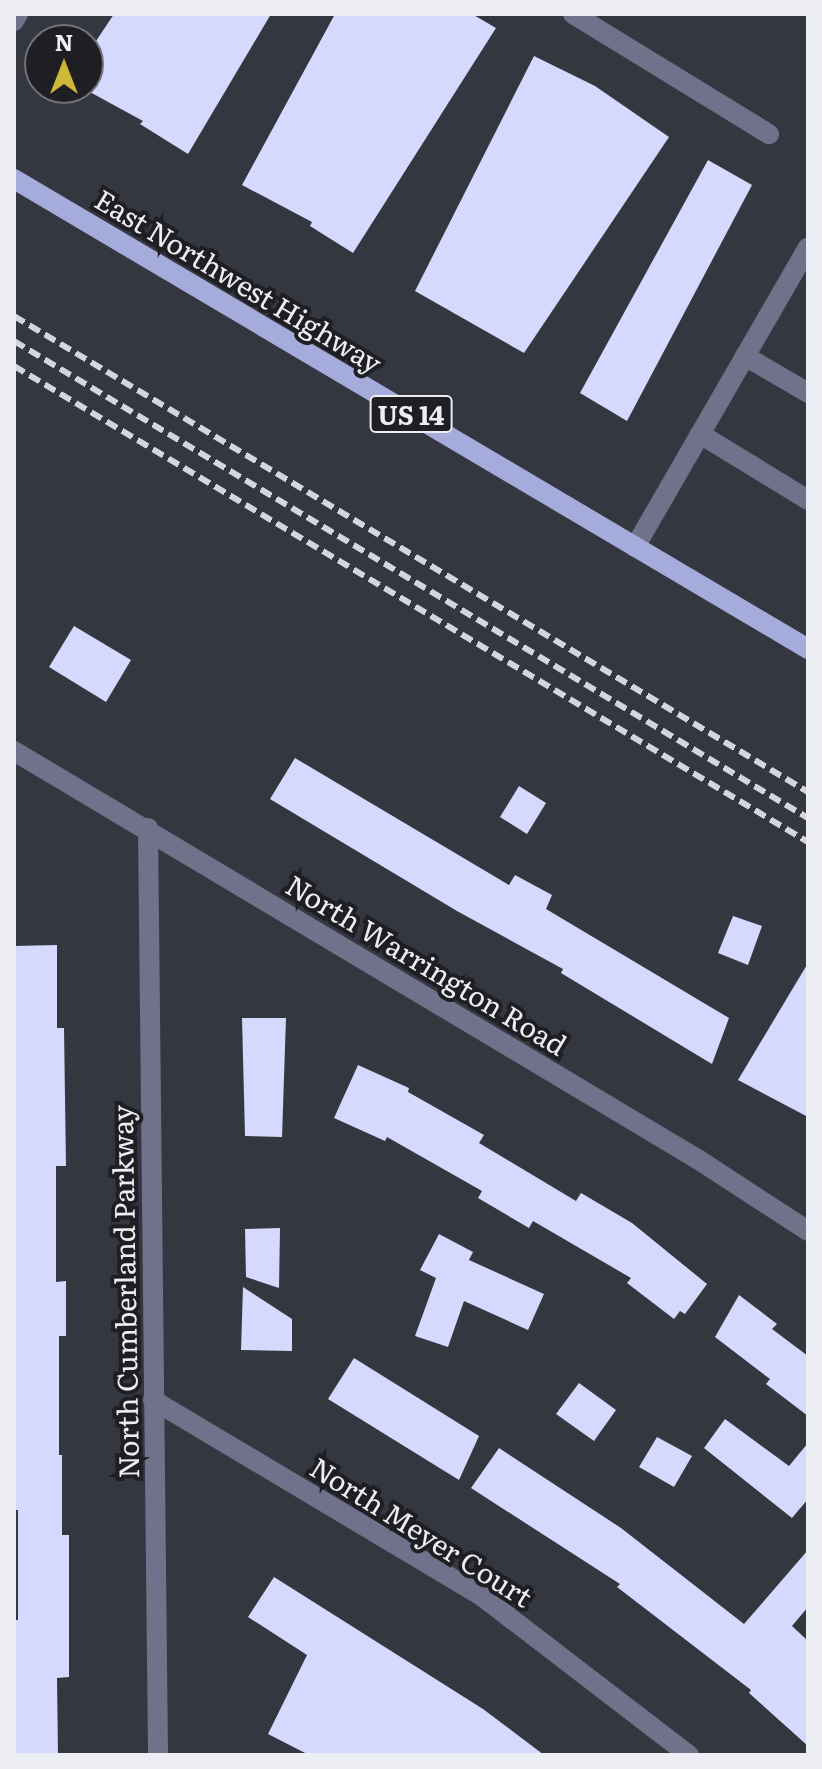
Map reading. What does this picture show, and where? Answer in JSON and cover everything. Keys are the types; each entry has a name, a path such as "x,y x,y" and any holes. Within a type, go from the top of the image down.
{"main road":[{"name":"East Northwest Highway","path":"14,179 808,649"}],"street":[{"path":"14,21 18,14"},
{"path":"573,14 769,134"},
{"path":"635,547 745,356 802,272 808,247"},
{"path":"745,356 808,393"},
{"path":"700,434 808,500"},
{"name":"North Warrington Road","path":"14,751 148,828 699,1160 808,1231"},
{"name":"North Cumberland Parkway","path":"148,828 158,1755"},
{"name":"North Meyer Court","path":"153,1400 479,1594 689,1755"}],"building":[{"path":"114,14 271,14 188,154 140,124 143,121 104,100 104,29"},
{"path":"335,14 472,14 496,28 353,253 310,226 312,222 242,185"},
{"path":"534,56 595,86 669,137 524,353 415,291"},
{"path":"708,160 752,185 627,421 580,393"},
{"path":"74,626 131,660 106,702 49,667"},
{"path":"295,758 509,885 515,875 552,895 546,909 729,1018 712,1064 561,973 563,969 457,911 270,799"},
{"path":"519,786 546,803 527,834 500,817"},
{"path":"733,916 762,926 748,965 718,953"},
{"path":"57,945 57,1028 64,1028 66,1166 56,1166 56,1282 66,1281 66,1336 59,1336 59,1455 62,1455 62,1535 69,1535 69,1677 57,1678 58,1755 14,1755 18,1510 14,1510 14,946"},
{"path":"808,963 808,1117 738,1080"},
{"path":"242,1018 286,1018 282,1137 245,1136"},
{"path":"358,1065 409,1088 408,1092 484,1135 479,1143 576,1201 581,1193 632,1223 707,1284 685,1314 680,1311 674,1319 627,1283 631,1278 533,1221 529,1228 478,1198 482,1191 387,1137 385,1141 334,1118"},
{"path":"280,1228 279,1288 246,1277 245,1229"},
{"path":"439,1234 473,1252 469,1260 544,1294 528,1330 464,1301 448,1347 415,1336 436,1278 420,1270"},
{"path":"243,1287 292,1319 292,1351 241,1350"},
{"path":"739,1295 777,1324 772,1329 808,1356 808,1416 766,1384 770,1379 715,1337"},
{"path":"354,1358 479,1436 459,1480 328,1399"},
{"path":"579,1383 616,1410 594,1441 556,1414"},
{"path":"725,1419 789,1466 808,1443 808,1499 792,1518 704,1448"},
{"path":"657,1437 692,1456 674,1487 639,1467"},
{"path":"499,1448 621,1528 744,1624 808,1550 808,1607 792,1626 808,1641 808,1746 749,1693 751,1690 617,1587 620,1584 471,1488"},
{"path":"274,1577 483,1709 544,1755 309,1755 268,1734 307,1655 248,1617"}],"railway":[{"path":"14,316 808,792"},
{"path":"14,341 808,818"},
{"path":"14,366 808,842"}]}
